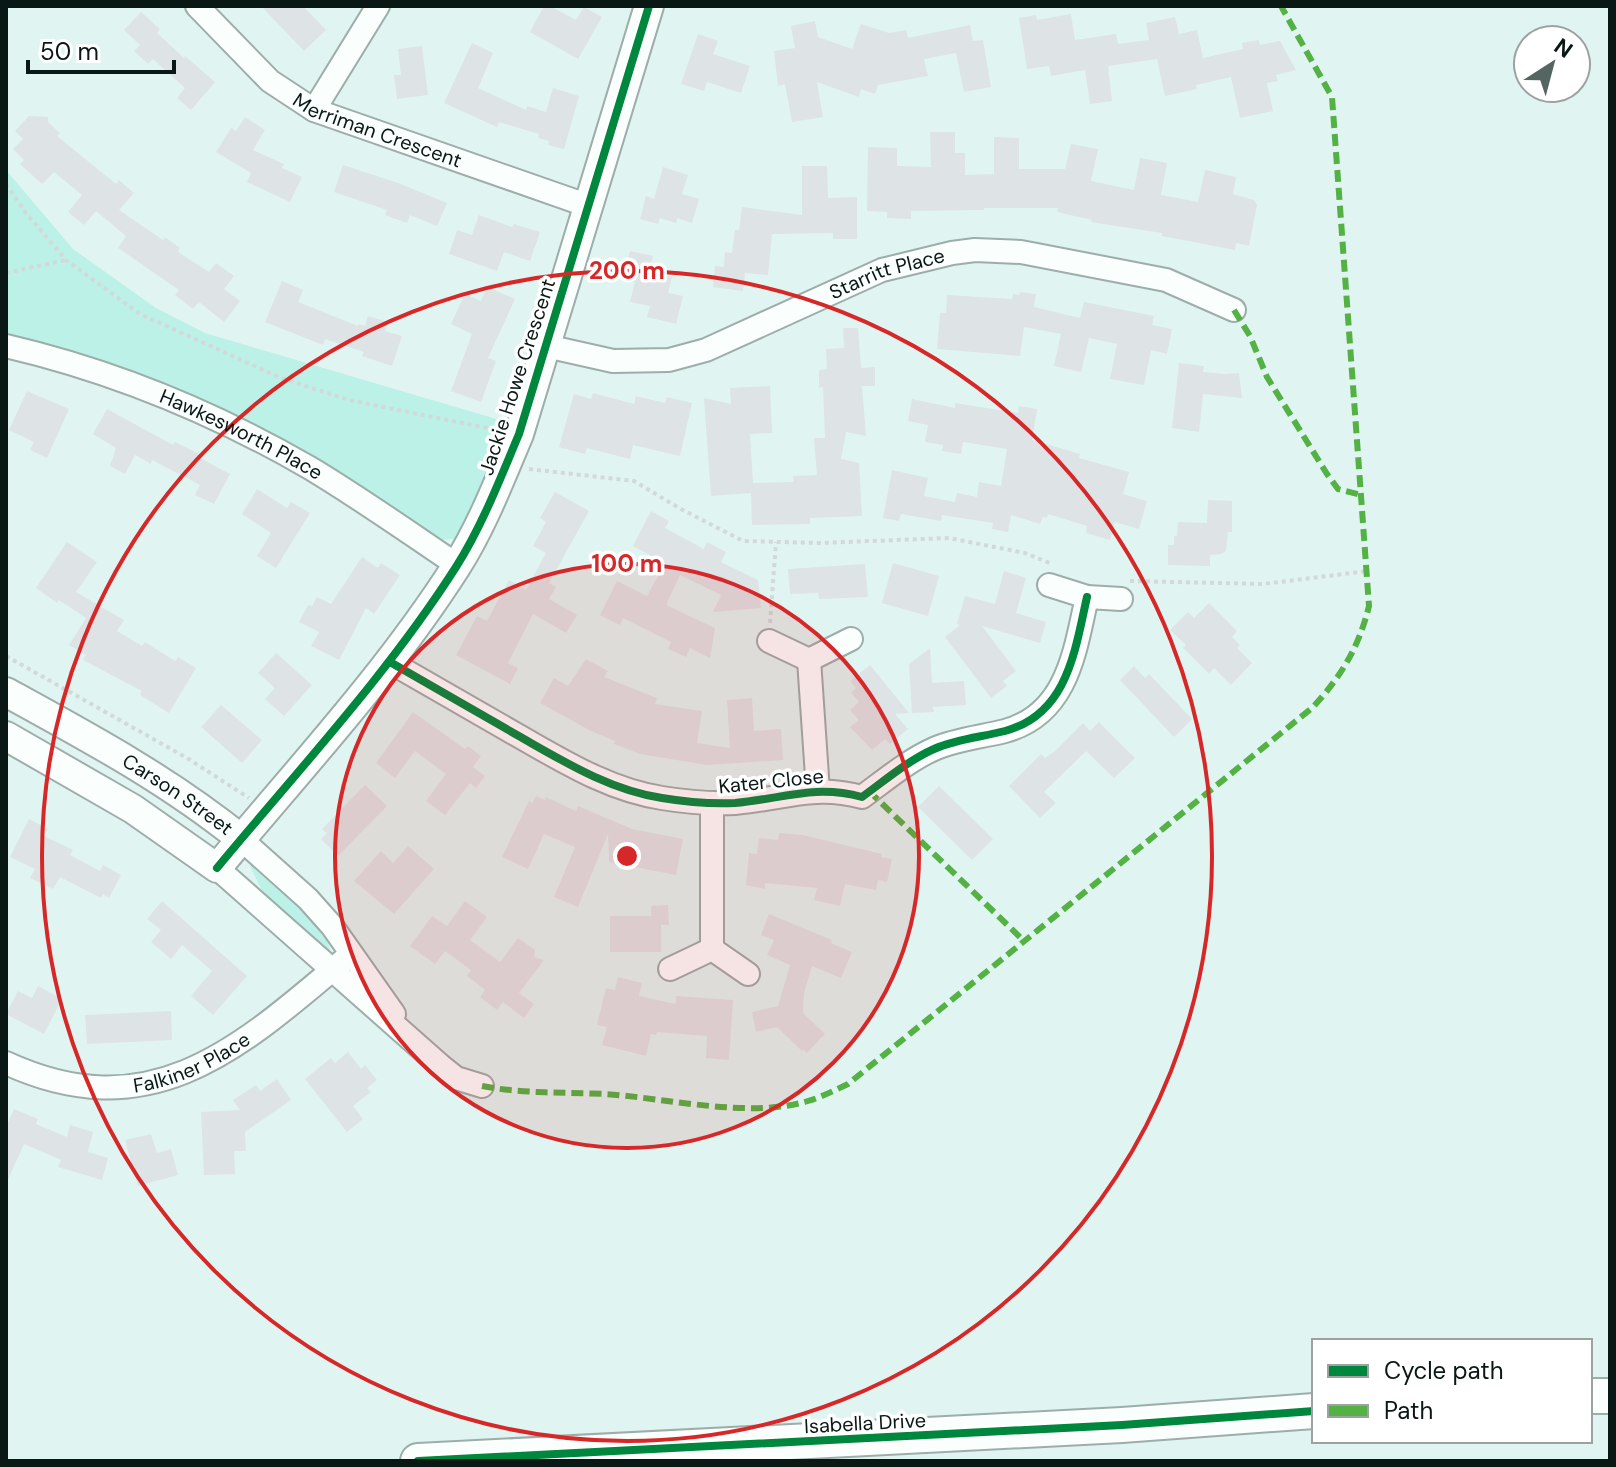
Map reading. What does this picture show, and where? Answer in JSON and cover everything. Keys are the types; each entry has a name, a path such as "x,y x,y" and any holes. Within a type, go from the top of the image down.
{"main road":[{"name":"Isabella Drive","path":"418,1461 1044,1429 1312,1411"}],"street":[{"name":"Merriman Crescent","path":"197,6 270,81 314,110 589,206"},
{"path":"314,110 378,6"},
{"name":"Jackie Howe Crescent","path":"217,868 390,662 457,565 495,493 519,434 649,6"},
{"name":"Starritt Place","path":"546,346 613,361 669,360 706,350 882,270 917,260 975,250 1021,252 1166,280 1234,310"},
{"name":"Hawkesworth Place","path":"6,346 93,369 226,423 310,468 457,565"},
{"path":"1056,576 1087,597 1122,590"},
{"name":"Kater Close","path":"390,662 569,764 613,785 661,798 712,803 837,790 862,797 932,750 1010,730 1034,717 1054,698 1069,674 1087,597"},
{"path":"769,641 809,660 851,639"},
{"name":"Kater Close","path":"809,660 818,791"},
{"name":"Carson Street","path":"6,692 179,791 241,839 308,899 332,926 413,1041"},
{"name":"Carson Street","path":"6,736 133,809 217,868 456,1078 482,1086"},
{"name":"Kater Close","path":"712,803 712,949"},
{"path":"670,969 712,949 748,974"},
{"name":"Falkiner Place","path":"6,1063 34,1076 71,1086 109,1089 169,1079 209,1062 246,1040 351,954"}],"path":[{"path":"6,184 66,260 140,314 281,378 349,400 519,434"},
{"path":"6,273 66,260"},
{"path":"505,467 634,481 743,541 949,538 1025,553 1056,576"},
{"path":"769,641 776,542"},
{"path":"1122,590 1263,584 1367,571"},
{"path":"6,656 187,758 255,802"}],"green space":[{"path":"6,170 73,249 156,308 205,333 513,424 463,533 455,539 436,540 328,470 6,336"},
{"path":"253,863 311,916 327,941 331,954 277,908 261,889 250,866"}],"building":[{"path":"261,6 303,6 326,30 304,51"},
{"path":"544,6 550,6 576,20 584,7 602,17 578,59 530,32"},
{"path":"141,12 160,29 157,33 215,82 191,110 177,98 185,88 153,59 148,64 134,51 140,45 124,30"},
{"path":"1071,14 1075,40 1116,34 1118,44 1149,40 1146,23 1175,17 1179,34 1197,30 1203,58 1243,49 1242,43 1259,40 1260,45 1280,41 1296,70 1276,75 1278,81 1267,83 1273,111 1240,118 1231,77 1165,96 1157,59 1108,66 1112,101 1090,104 1085,70 1051,76 1049,66 1027,69 1019,18 1036,15 1037,20"},
{"path":"815,21 818,37 852,49 861,24 889,33 906,30 908,38 970,25 973,41 983,40 991,87 964,92 956,53 924,59 928,76 878,85 875,94 861,89 859,97 817,82 823,117 792,122 785,84 778,86 774,51 795,48 791,26"},
{"path":"698,34 718,41 713,54 750,66 741,93 707,82 704,91 681,84"},
{"path":"472,43 493,53 478,88 526,110 527,106 546,112 553,88 579,96 564,149 548,145 549,141 538,138 539,134 499,122 497,127 444,103"},
{"path":"422,46 428,95 397,99 394,75 401,75 398,49"},
{"path":"29,116 48,117 48,122 60,133 57,136 116,184 119,180 134,193 119,210 163,240 165,237 180,248 178,252 209,272 216,263 234,276 224,289 240,301 224,322 199,302 193,309 175,295 179,290 118,248 126,236 96,211 84,225 68,212 82,195 54,172 42,184 20,164 24,160 13,149 23,139 15,131"},
{"path":"245,117 265,130 253,150 284,164 282,168 302,177 290,202 247,182 251,173 216,152 231,128 236,131"},
{"path":"930,132 955,132 955,153 965,153 965,175 994,174 994,137 1019,138 1019,169 1065,169 1071,144 1098,149 1091,181 1134,190 1140,158 1167,163 1161,195 1198,202 1205,170 1236,177 1233,194 1254,200 1257,205 1249,246 1236,243 1235,250 1162,236 1162,233 1091,222 1057,212 1058,208 911,211 911,219 887,218 887,212 867,211 868,147 897,148 897,166 931,167"},
{"path":"343,165 447,203 437,226 410,215 407,223 385,215 387,210 334,192"},
{"path":"802,166 827,166 828,198 857,197 857,239 833,239 833,233 772,234 768,275 745,273 743,291 713,287 715,266 724,267 725,252 732,253 742,207 802,215"},
{"path":"663,167 688,175 682,194 699,199 692,223 677,218 676,223 660,218 658,224 640,219 646,196 654,199"},
{"path":"479,215 512,227 514,224 540,232 530,261 504,252 497,271 449,254 457,230 472,235"},
{"path":"630,251 653,256 649,271 672,277 668,293 683,296 676,324 647,317 650,306 630,302 635,282 623,279"},
{"path":"282,281 303,290 298,302 358,326 365,326 368,316 388,322 385,331 402,336 392,366 362,356 364,352 325,339 323,345 265,322"},
{"path":"487,287 515,299 488,358 496,361 481,402 451,391 472,334 451,324 465,294 481,301"},
{"path":"1020,292 1036,294 1034,307 1080,318 1084,302 1154,316 1152,325 1172,329 1167,354 1151,350 1144,385 1110,379 1117,344 1089,338 1081,372 1054,366 1061,334 1024,327 1020,356 937,349 940,313 946,313 947,295 1012,299 1013,294 1019,295"},
{"path":"843,328 858,328 861,368 875,367 875,386 862,386 866,436 846,432 841,459 859,463 862,516 810,518 810,524 752,525 751,493 711,496 704,398 731,404 730,388 770,386 772,433 750,434 753,483 794,482 793,476 817,475 814,438 825,438 823,387 819,388 819,370 827,369 826,349 844,348"},
{"path":"1179,363 1204,366 1203,372 1239,373 1242,398 1203,394 1199,432 1172,428"},
{"path":"27,391 69,409 47,458 30,450 34,442 9,430"},
{"path":"593,393 634,404 636,396 665,403 667,397 692,403 680,456 633,445 630,459 587,448 585,454 559,447 574,394 591,399"},
{"path":"912,399 955,408 955,403 1018,413 1019,406 1037,409 1032,440 1129,472 1123,494 1147,501 1139,529 1115,522 1110,540 1086,533 1087,526 1048,514 1040,524 1011,515 1008,532 992,529 993,523 942,515 941,521 901,514 899,521 883,518 892,470 928,478 924,496 955,502 957,493 977,497 979,482 1001,486 1007,449 963,442 961,454 942,451 943,445 925,442 928,425 908,421"},
{"path":"107,409 173,445 175,442 201,455 200,458 230,474 214,504 195,495 200,485 152,460 151,464 135,455 125,474 110,466 116,448 93,434"},
{"path":"257,489 287,508 291,502 310,513 276,568 257,556 271,533 242,514"},
{"path":"555,492 589,511 549,583 556,587 549,599 577,615 566,633 533,614 508,663 518,668 510,684 456,655 477,616 487,621 509,580 526,590 546,553 533,546 546,522 540,518"},
{"path":"1208,500 1232,501 1232,532 1228,532 1226,551 1210,555 1210,566 1168,565 1168,545 1174,545 1178,522 1207,523"},
{"path":"651,511 669,521 665,528 704,549 707,542 726,552 721,562 758,580 761,608 713,612 721,595 680,575 666,605 715,628 710,658 690,648 686,657 668,649 671,642 623,618 620,625 600,615 617,581 647,596 665,563 633,546"},
{"path":"67,542 97,562 76,592 124,620 117,631 142,646 145,642 175,661 178,657 196,668 169,713 140,695 142,691 83,660 86,655 69,645 86,618 36,588"},
{"path":"362,557 378,568 381,563 400,575 374,614 366,608 339,660 311,646 319,632 299,622 308,605 312,606 317,597 331,604"},
{"path":"893,563 939,576 928,616 882,603"},
{"path":"865,564 868,597 819,599 818,593 790,594 788,569"},
{"path":"1004,571 1026,578 1016,613 1046,622 1040,643 982,626 1016,671 1003,681 1007,686 991,698 945,637 960,625 957,624 965,596 995,604"},
{"path":"1209,603 1237,631 1232,637 1240,645 1237,648 1252,663 1231,685 1214,668 1209,674 1170,630 1188,612 1194,618"},
{"path":"930,648 932,683 964,681 966,705 933,707 934,712 912,713 909,664"},
{"path":"276,653 312,685 284,716 265,699 275,688 258,673"},
{"path":"586,659 608,671 604,677 657,698 655,704 702,711 697,743 730,748 727,700 752,698 754,731 781,729 783,760 707,765 640,754 614,744 615,741 540,703 554,678 568,686"},
{"path":"870,665 909,713 895,714 908,729 890,744 885,739 872,750 850,727 859,720 850,710 859,702 851,692 856,688 850,681"},
{"path":"1134,666 1145,678 1149,674 1192,719 1174,737 1120,680"},
{"path":"221,705 262,740 242,763 201,727"},
{"path":"413,712 465,749 468,746 481,756 473,767 485,776 476,788 470,783 445,815 426,801 446,774 415,751 395,778 376,763"},
{"path":"1099,722 1135,758 1114,778 1086,751 1044,792 1056,803 1040,818 1009,786 1041,754 1045,758 1055,751 1083,723 1090,731"},
{"path":"365,785 387,806 338,856 321,839 327,833 322,829"},
{"path":"939,786 993,839 972,860 918,807"},
{"path":"536,796 545,800 546,797 576,811 578,806 632,829 683,839 676,875 609,862 608,834 578,907 554,897 575,847 544,834 528,869 502,857 529,801 532,803"},
{"path":"29,819 48,829 44,836 73,850 70,855 100,871 103,865 121,875 109,898 103,894 101,898 60,877 53,889 30,878 35,869 10,857"},
{"path":"779,833 803,835 882,854 881,857 892,859 887,882 878,880 876,890 845,884 840,906 814,900 817,888 765,883 765,889 746,885 749,853 757,854 759,838 778,840"},
{"path":"408,846 434,869 394,914 354,881 381,851 393,863"},
{"path":"162,901 247,976 213,1015 191,996 212,971 182,945 171,959 151,942 161,930 147,919"},
{"path":"465,901 487,917 470,940 500,962 518,938 535,950 534,957 544,960 519,993 534,1004 524,1018 503,1002 497,1010 480,997 485,990 467,976 471,970 445,951 435,964 410,946 432,916 447,926"},
{"path":"668,905 669,925 661,925 661,952 610,952 610,916 651,916 651,906"},
{"path":"769,914 832,940 831,943 852,952 841,978 812,966 804,993 803,1013 825,1034 807,1053 777,1027 756,1032 752,1012 778,1006 790,965 767,955 774,940 761,935"},
{"path":"618,977 642,983 639,996 676,1004 676,996 733,1000 729,1060 706,1058 707,1036 657,1032 656,1035 651,1034 646,1056 602,1045 607,1027 597,1025 606,988 615,990"},
{"path":"38,986 62,999 44,1034 6,1014 18,991 32,998"},
{"path":"171,1011 172,1040 87,1044 85,1015"},
{"path":"348,1052 361,1069 365,1065 377,1080 367,1088 371,1092 353,1106 363,1119 347,1132 305,1079 331,1058 335,1063"},
{"path":"277,1079 291,1100 245,1132 246,1151 234,1151 235,1174 204,1175 201,1112 240,1110 233,1100 256,1085 260,1091"},
{"path":"14,1109 38,1119 36,1124 67,1137 70,1125 93,1132 88,1152 108,1158 102,1180 58,1167 61,1160 24,1144 6,1184 6,1127"},
{"path":"151,1134 157,1153 171,1149 178,1175 138,1186 125,1140"}],"marked path":[{"path":"482,1086 760,1108 808,1101 848,1084 1312,708 1332,685 1348,661 1369,606 1332,97 1281,6"},
{"path":"1234,310 1250,336 1267,377 1327,474 1338,489 1361,495"},
{"path":"869,791 1024,941"}],"cycle path":[{"path":"217,868 401,646 456,567 474,535 519,434 649,6"},
{"path":"390,662 569,764 642,794 680,801 717,803 813,792 862,797 934,749 1005,731 1026,723 1043,710 1065,678 1087,597"},
{"path":"418,1461 1122,1425 1312,1411"}]}
